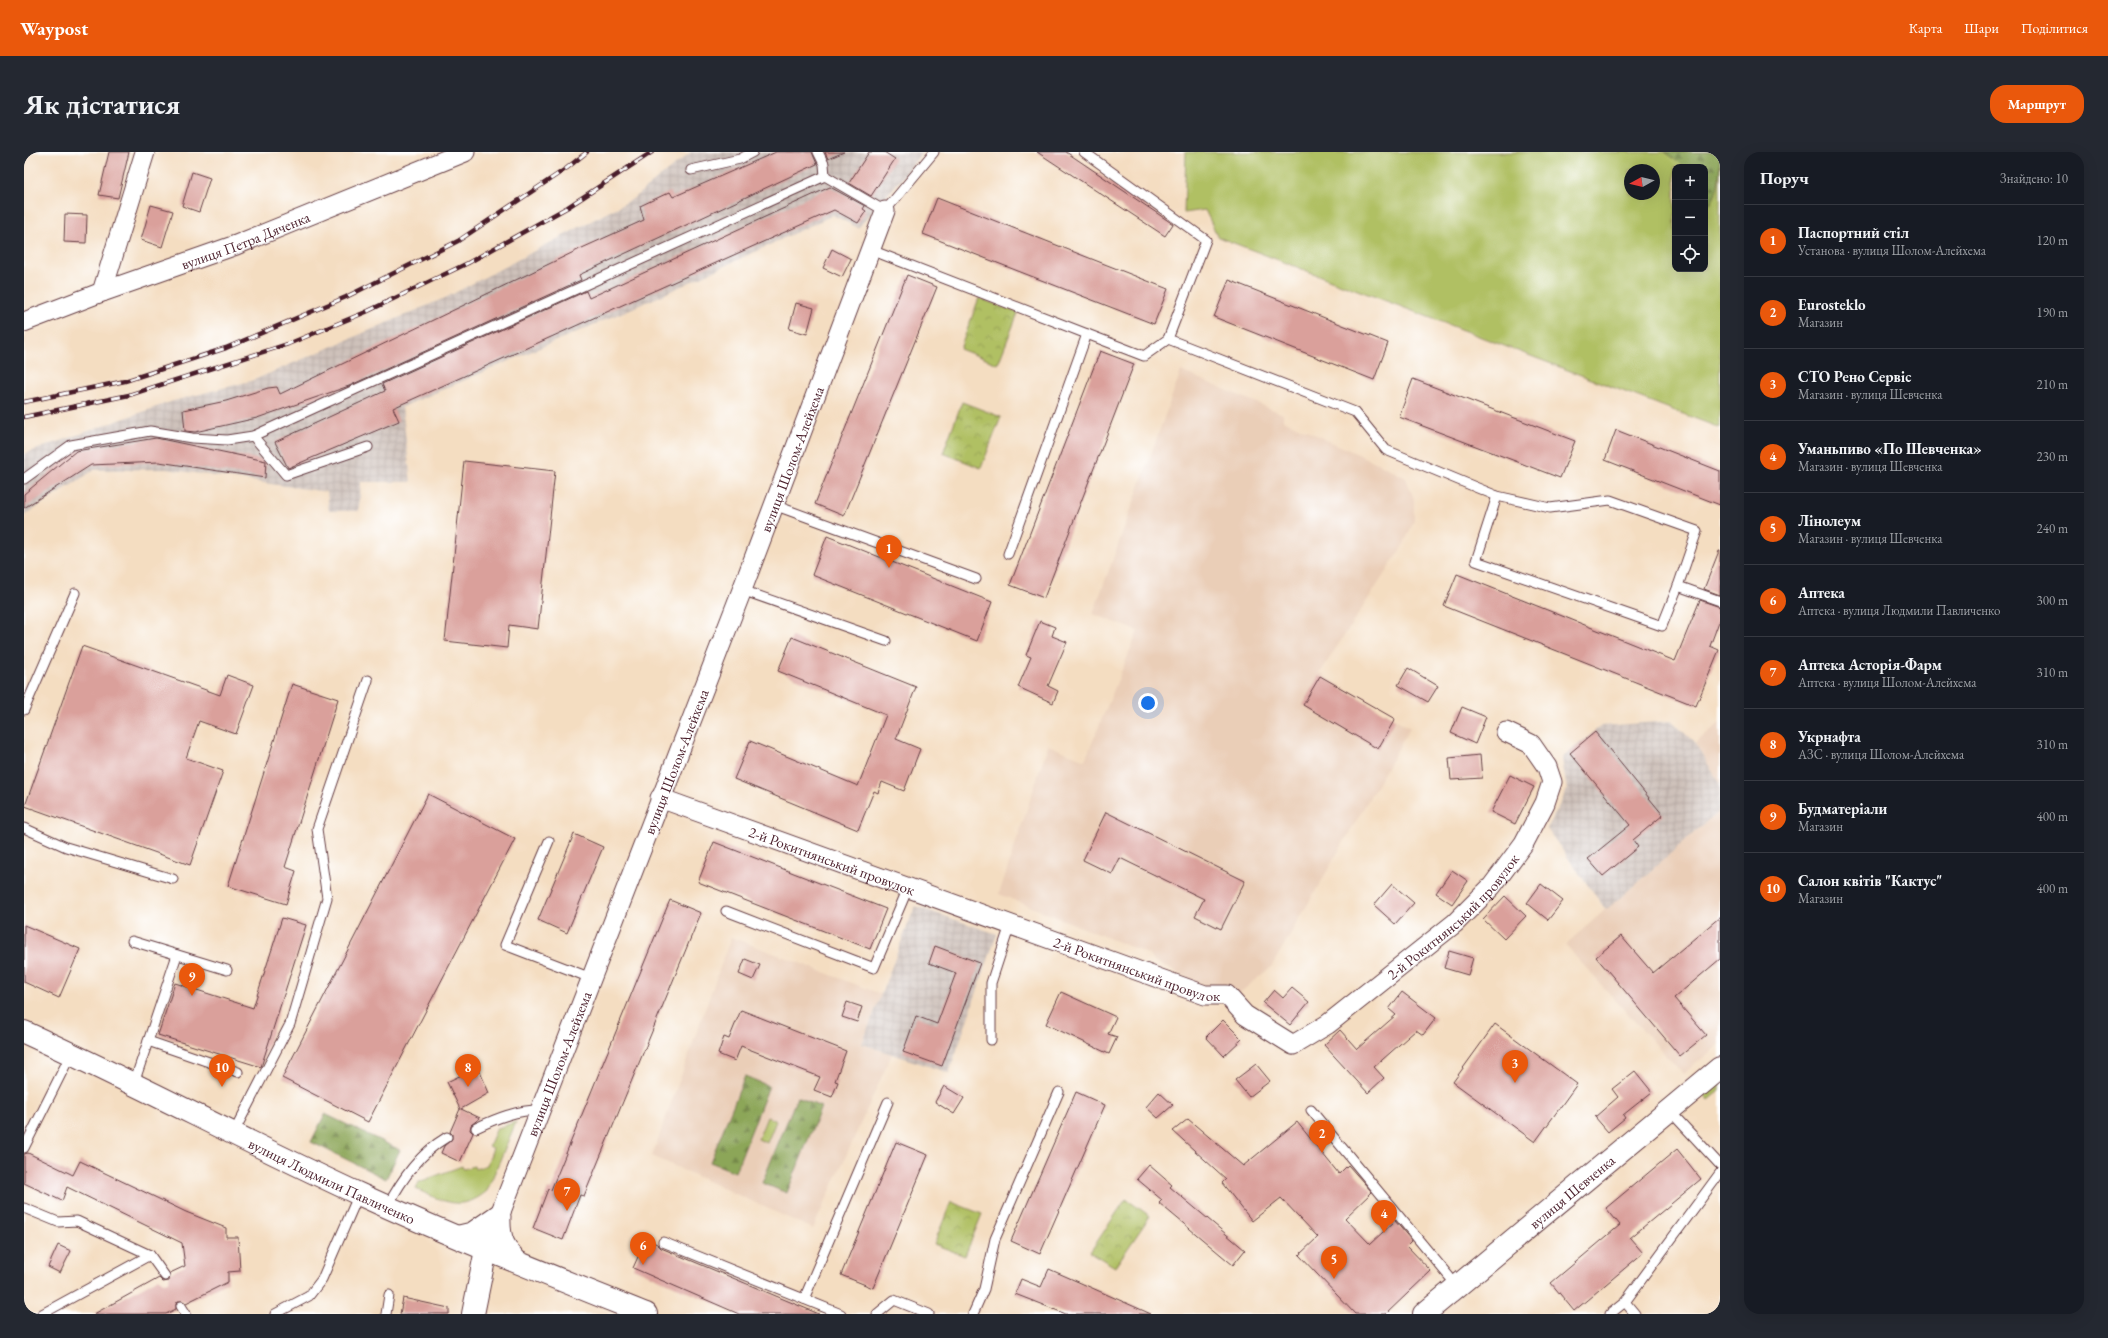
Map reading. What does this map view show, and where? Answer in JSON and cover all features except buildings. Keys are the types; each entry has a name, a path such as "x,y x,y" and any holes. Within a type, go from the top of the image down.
{"main road":[{"name":"вулиця Людмили Павличенко","path":"24,1032 134,1083 233,1134 359,1194 486,1250 646,1314"},
{"name":"вулиця Шевченка","path":"1424,1314 1720,1068"},
{"path":"455,1236 468,1254 474,1269 478,1291"},
{"name":"вулиця Шолом-Алейхема","path":"473,1314 486,1250"},
{"path":"478,1291 490,1276 521,1264"}],"street":[{"path":"102,292 145,152"},
{"name":"вулиця Петра Дяченка","path":"24,322 102,292 236,245 465,152"},
{"name":"вулиця Шолом-Алейхема","path":"486,1250 660,798 742,590 885,211"},
{"name":"2-й Рокитнянський провулок","path":"660,798 1204,995 1227,995 1245,1015 1293,1045 1328,1024 1455,923 1492,886 1524,842 1545,803 1552,782 1547,767 1532,744 1506,732"},
{"path":"455,1236 472,1232 501,1212"},
{"path":"501,1212 500,1234 508,1249 521,1264"}],"lane":[{"path":"691,170 740,159 753,152"},
{"path":"818,152 824,164 825,176"},
{"path":"825,176 885,211 934,152"},
{"path":"871,250 1144,356 1168,339 1206,240 1084,152"},
{"path":"24,479 71,445 150,431 192,438 227,440 253,436 825,176"},
{"path":"1008,554 1087,334"},
{"path":"1168,339 1355,412 1386,450 1497,496 1550,508 1610,500 1697,531 1662,626 1476,561 1497,496"},
{"path":"253,436 286,475 368,447"},
{"path":"774,505 976,578"},
{"path":"1678,586 1720,601"},
{"path":"742,590 886,641"},
{"path":"24,710 75,593"},
{"path":"233,1134 292,1016 327,898 317,829 368,680"},
{"path":"24,828 66,847 173,879"},
{"path":"549,841 505,946 591,978"},
{"path":"726,912 874,968 908,888"},
{"path":"991,1040 991,983 1010,925"},
{"path":"132,941 228,970"},
{"path":"134,1083 177,955"},
{"path":"148,1041 238,1072"},
{"path":"24,1148 72,1054"},
{"path":"973,1314 984,1289 995,1239 1059,1092"},
{"path":"804,1299 888,1102"},
{"path":"476,1128 498,1118 526,1110 540,1110"},
{"path":"1311,1110 1457,1286"},
{"path":"1669,1110 1720,1165"},
{"path":"387,1206 401,1181 432,1146 447,1137"},
{"path":"1610,1314 1625,1302 1720,1174"},
{"path":"275,1314 309,1296 322,1279 359,1194"},
{"path":"24,1208 58,1222 77,1221 150,1255 165,1276"},
{"path":"663,1242 841,1314"},
{"path":"42,1314 150,1255"},
{"path":"386,1314 389,1295"},
{"path":"877,1314 894,1300 929,1314"},
{"path":"1625,1302 1635,1314"}],"shaded area":[{"path":"691,152 922,152 903,177 858,228 833,215 656,298 402,407 411,482 361,482 359,511 329,511 327,492 166,469 94,470 24,516 24,454 173,401 254,380 447,297 631,200"},
{"path":"1181,371 1283,414 1283,420 1384,466 1406,478 1414,499 1414,521 1404,544 1320,673 1410,728 1272,966 1236,996 1204,987 1152,960 1148,954 999,894 1048,745 1085,760 1138,631 1093,614"},
{"path":"1672,721 1695,743 1720,784 1720,810 1606,910 1547,829 1567,790 1562,758 1601,726"},
{"path":"1720,723 1720,784 1695,743"},
{"path":"1720,810 1720,1044 1683,1074 1565,945"},
{"path":"915,906 997,934 949,1073 862,1044"},
{"path":"731,937 881,994 862,1044 892,1054 813,1229 652,1156"}],"green space":[{"path":"1186,152 1720,152 1720,428 1218,237 1205,210 1184,213"},
{"path":"1664,152 1720,152 1718,184 1714,198 1710,204 1708,205 1708,164 1681,164"},
{"path":"979,298 1018,313 998,364 960,349"},
{"path":"962,402 1001,417 981,468 943,453"},
{"path":"745,1076 769,1086 735,1172 710,1162"},
{"path":"1720,1082 1720,1091 1709,1100 1705,1095"},
{"path":"797,1097 821,1107 787,1193 762,1183"},
{"path":"325,1114 400,1150 386,1179 311,1142"},
{"path":"767,1117 776,1121 767,1143 758,1139"},
{"path":"516,1122 487,1191 478,1198 469,1202 452,1203 443,1201 416,1189 419,1182 462,1166 463,1169 474,1166 475,1169 487,1165 493,1148 489,1146 497,1128"},
{"path":"1126,1199 1150,1216 1115,1267 1090,1252"},
{"path":"951,1202 982,1214 965,1256 934,1244"}],"railway":[{"path":"24,402 125,381 226,348 346,297 458,241 567,168 587,152"},
{"path":"24,417 129,395 288,344 366,312 468,263 568,207 652,152"}],"place":[{"name":"Паспортний стіл","path":"889,568"},
{"name":"Будматеріали","path":"192,996"},
{"name":"СТО Рено Сервіс","path":"1515,1083"},
{"name":"Салон квітів \"Кактус\"","path":"222,1087"},
{"name":"Укрнафта","path":"468,1087"},
{"name":"Eurosteklo","path":"1322,1153"},
{"name":"Аптека Асторія-Фарм","path":"567,1211"},
{"name":"Уманьпиво «По Шевченка»","path":"1384,1233"},
{"name":"Аптека","path":"643,1265"},
{"name":"Лінолеум","path":"1334,1279"}]}
